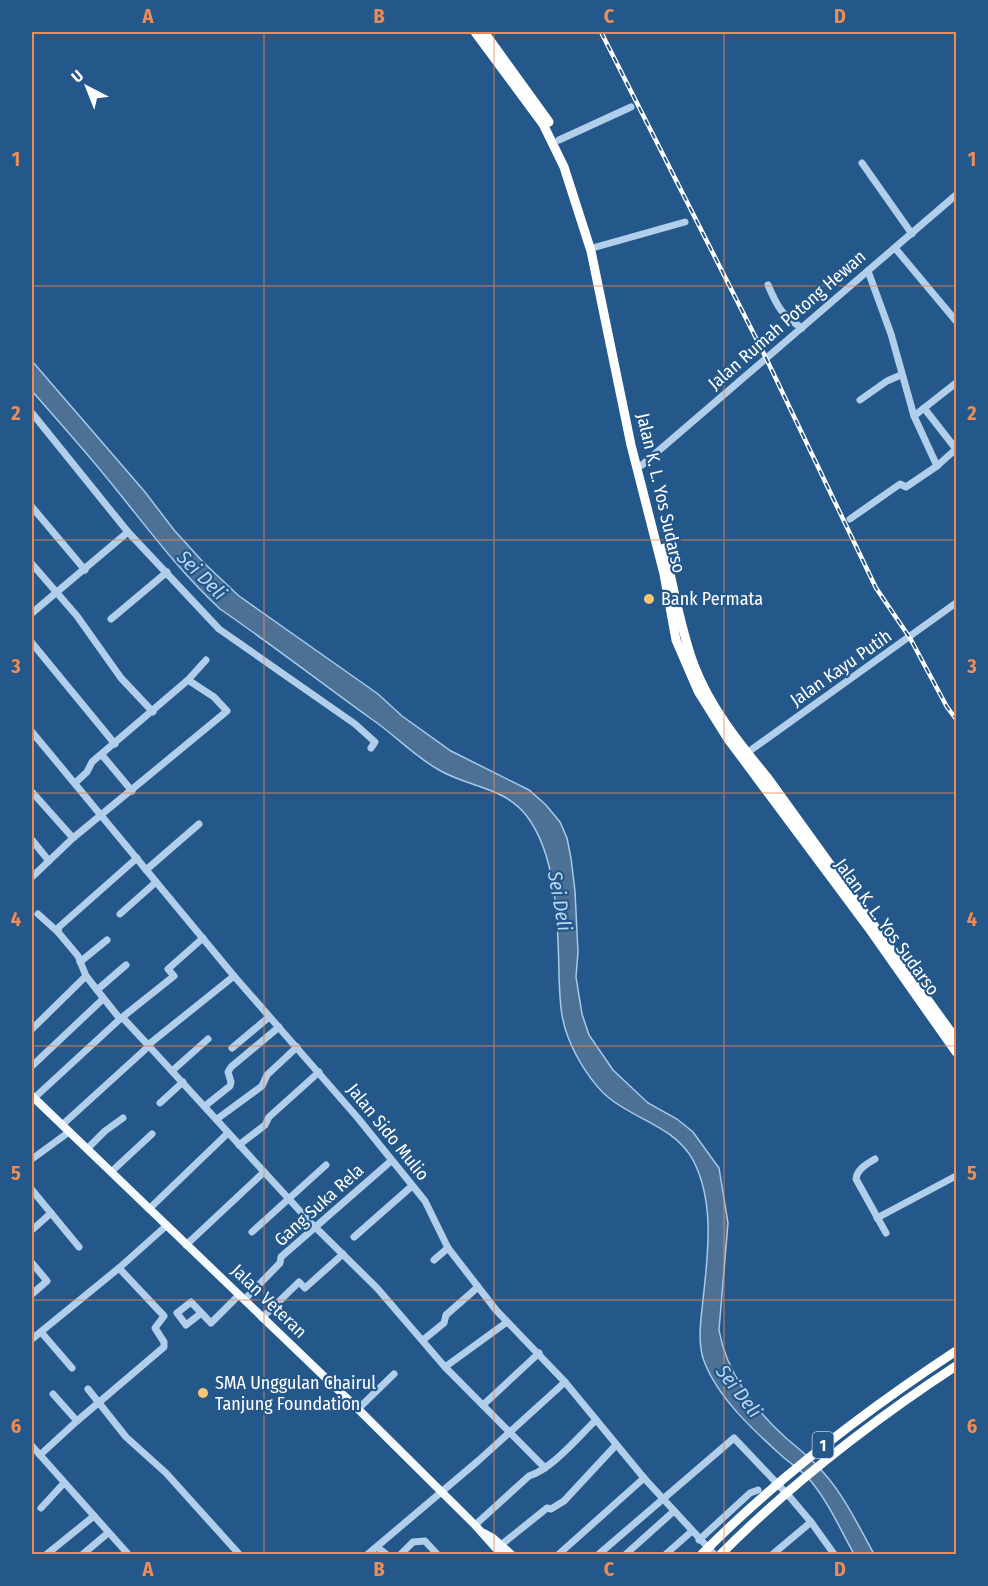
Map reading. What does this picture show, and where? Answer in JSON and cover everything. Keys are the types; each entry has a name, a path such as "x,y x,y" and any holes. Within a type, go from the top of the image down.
{"highway":[{"name":"Jalan K. L. Yos Sudarso","path":"475,32 543,124 564,167 591,251 639,466 694,666 744,755 957,1052"},
{"name":"Jalan K. L. Yos Sudarso","path":"484,32 541,110 559,140 570,165 596,247 639,466"},
{"name":"Jalan K. L. Yos Sudarso","path":"744,755 767,777 957,1039"},
{"name":"1","path":"702,1554 732,1524 842,1430 957,1351"},
{"name":"1","path":"721,1554 796,1485 849,1442 918,1391 957,1366"}],"main road":[{"name":"Jalan Veteran","path":"32,1098 358,1409 478,1528 493,1538 501,1550 511,1554"}],"street":[{"path":"559,140 631,107"},
{"path":"862,163 912,234"},
{"name":"Jalan Rumah Potong Hewan","path":"639,466 957,195"},
{"path":"596,247 647,235 685,222"},
{"path":"895,248 957,321"},
{"path":"868,271 891,334 914,416 938,466"},
{"path":"768,285 778,308 790,321 802,328"},
{"path":"860,400 887,381 901,375"},
{"path":"914,416 957,383"},
{"path":"850,519 897,486 902,484 906,488 938,466 956,449 924,408"},
{"path":"32,413 128,532 219,629 355,724 375,742 371,748"},
{"path":"32,507 85,570"},
{"path":"32,613 128,532"},
{"path":"32,564 77,616 121,678 153,712"},
{"path":"111,619 167,572"},
{"name":"Jalan Kayu Putih","path":"744,755 957,603"},
{"path":"32,643 115,744"},
{"path":"75,783 87,772 90,764 153,712 207,660"},
{"path":"32,876 73,838 227,711 214,697 188,680"},
{"name":"Jalan Sido Mulio","path":"32,732 234,976 319,1072 425,1201 448,1248 507,1322 566,1382 644,1479 714,1554"},
{"path":"102,755 132,790"},
{"path":"33,797 73,838"},
{"path":"146,870 199,824"},
{"path":"32,840 48,861"},
{"path":"58,932 59,927 137,858"},
{"path":"120,914 156,882"},
{"path":"38,914 58,932 78,956 86,976 103,999 183,1082 314,1226 377,1288 445,1367 544,1468"},
{"path":"32,1098 121,1018 174,976 168,969 203,938"},
{"path":"80,962 106,940"},
{"path":"97,990 126,965"},
{"path":"32,1029 86,976"},
{"path":"32,1159 148,1046 234,976"},
{"path":"32,1066 103,999"},
{"path":"232,1048 269,1017"},
{"path":"205,1106 230,1086 228,1072 231,1067 279,1027"},
{"path":"172,1071 208,1039"},
{"path":"217,1119 255,1092 267,1075 297,1047"},
{"path":"239,1145 266,1125 270,1117 319,1072"},
{"path":"160,1103 183,1082"},
{"path":"87,1149 105,1131 123,1118"},
{"path":"149,1209 228,1133"},
{"path":"111,1172 152,1134"},
{"path":"875,1159 862,1167 856,1174 856,1179 886,1233"},
{"name":"Gang Suka Rela","path":"200,1314 211,1323 280,1263 281,1257 314,1226 391,1161"},
{"path":"252,1232 326,1165"},
{"path":"186,1245 264,1172"},
{"path":"878,1218 957,1176"},
{"path":"354,1238 412,1186"},
{"path":"32,1190 79,1247"},
{"path":"32,1230 51,1214"},
{"path":"32,1340 166,1226"},
{"path":"434,1260 448,1248"},
{"path":"262,1318 299,1282 305,1288 343,1254"},
{"path":"32,1263 47,1281 32,1294"},
{"path":"119,1268 164,1317 155,1328 164,1342 164,1347 77,1421 35,1452 128,1554"},
{"path":"423,1340 444,1323 446,1315 478,1287"},
{"path":"445,1367 507,1322"},
{"path":"41,1332 72,1368"},
{"path":"483,1405 539,1353"},
{"path":"358,1409 394,1374"},
{"path":"368,1554 478,1461 566,1382"},
{"path":"88,1389 126,1437 166,1473 238,1554"},
{"path":"52,1394 77,1421"},
{"path":"478,1528 529,1476 544,1468 596,1420"},
{"path":"599,1554 734,1438 811,1522 832,1552 823,1554"},
{"path":"501,1550 547,1508 551,1509 564,1501 616,1445"},
{"path":"560,1554 644,1479"},
{"path":"40,1508 64,1483"},
{"path":"699,1540 750,1493 758,1490"},
{"path":"626,1554 674,1511"},
{"path":"47,1554 94,1516"},
{"path":"773,1554 811,1522"},
{"path":"666,1554 692,1531"},
{"path":"83,1554 108,1533"},
{"path":"401,1554 413,1542 425,1541 436,1554"},
{"path":"377,1547 386,1554"}],"water":[{"name":"Sei Deli","path":"32,361 145,492 174,530 239,596 378,694 402,716 451,751 529,790 560,822 567,838 571,858 578,952 576,977 582,1014 589,1035 613,1070 648,1103 677,1119 693,1132 719,1168 728,1223 719,1330 728,1361 753,1403 763,1415 831,1481 874,1554 854,1554 829,1507 810,1480 748,1424 727,1400 710,1375 702,1354 700,1338 708,1228 705,1193 700,1176 693,1160 676,1139 620,1106 597,1086 571,1045 565,1030 561,1007 557,914 550,871 537,832 526,815 517,806 496,793 450,776 430,764 379,724 220,609 178,566 95,463 32,391"}],"railway":[{"path":"601,32 766,358 876,588 910,638 947,707 956,719"}],"place":[{"name":"Bank Permata","path":"649,599"},
{"name":"SMA Unggulan Chairul Tanjung Foundation","path":"203,1393"}]}
